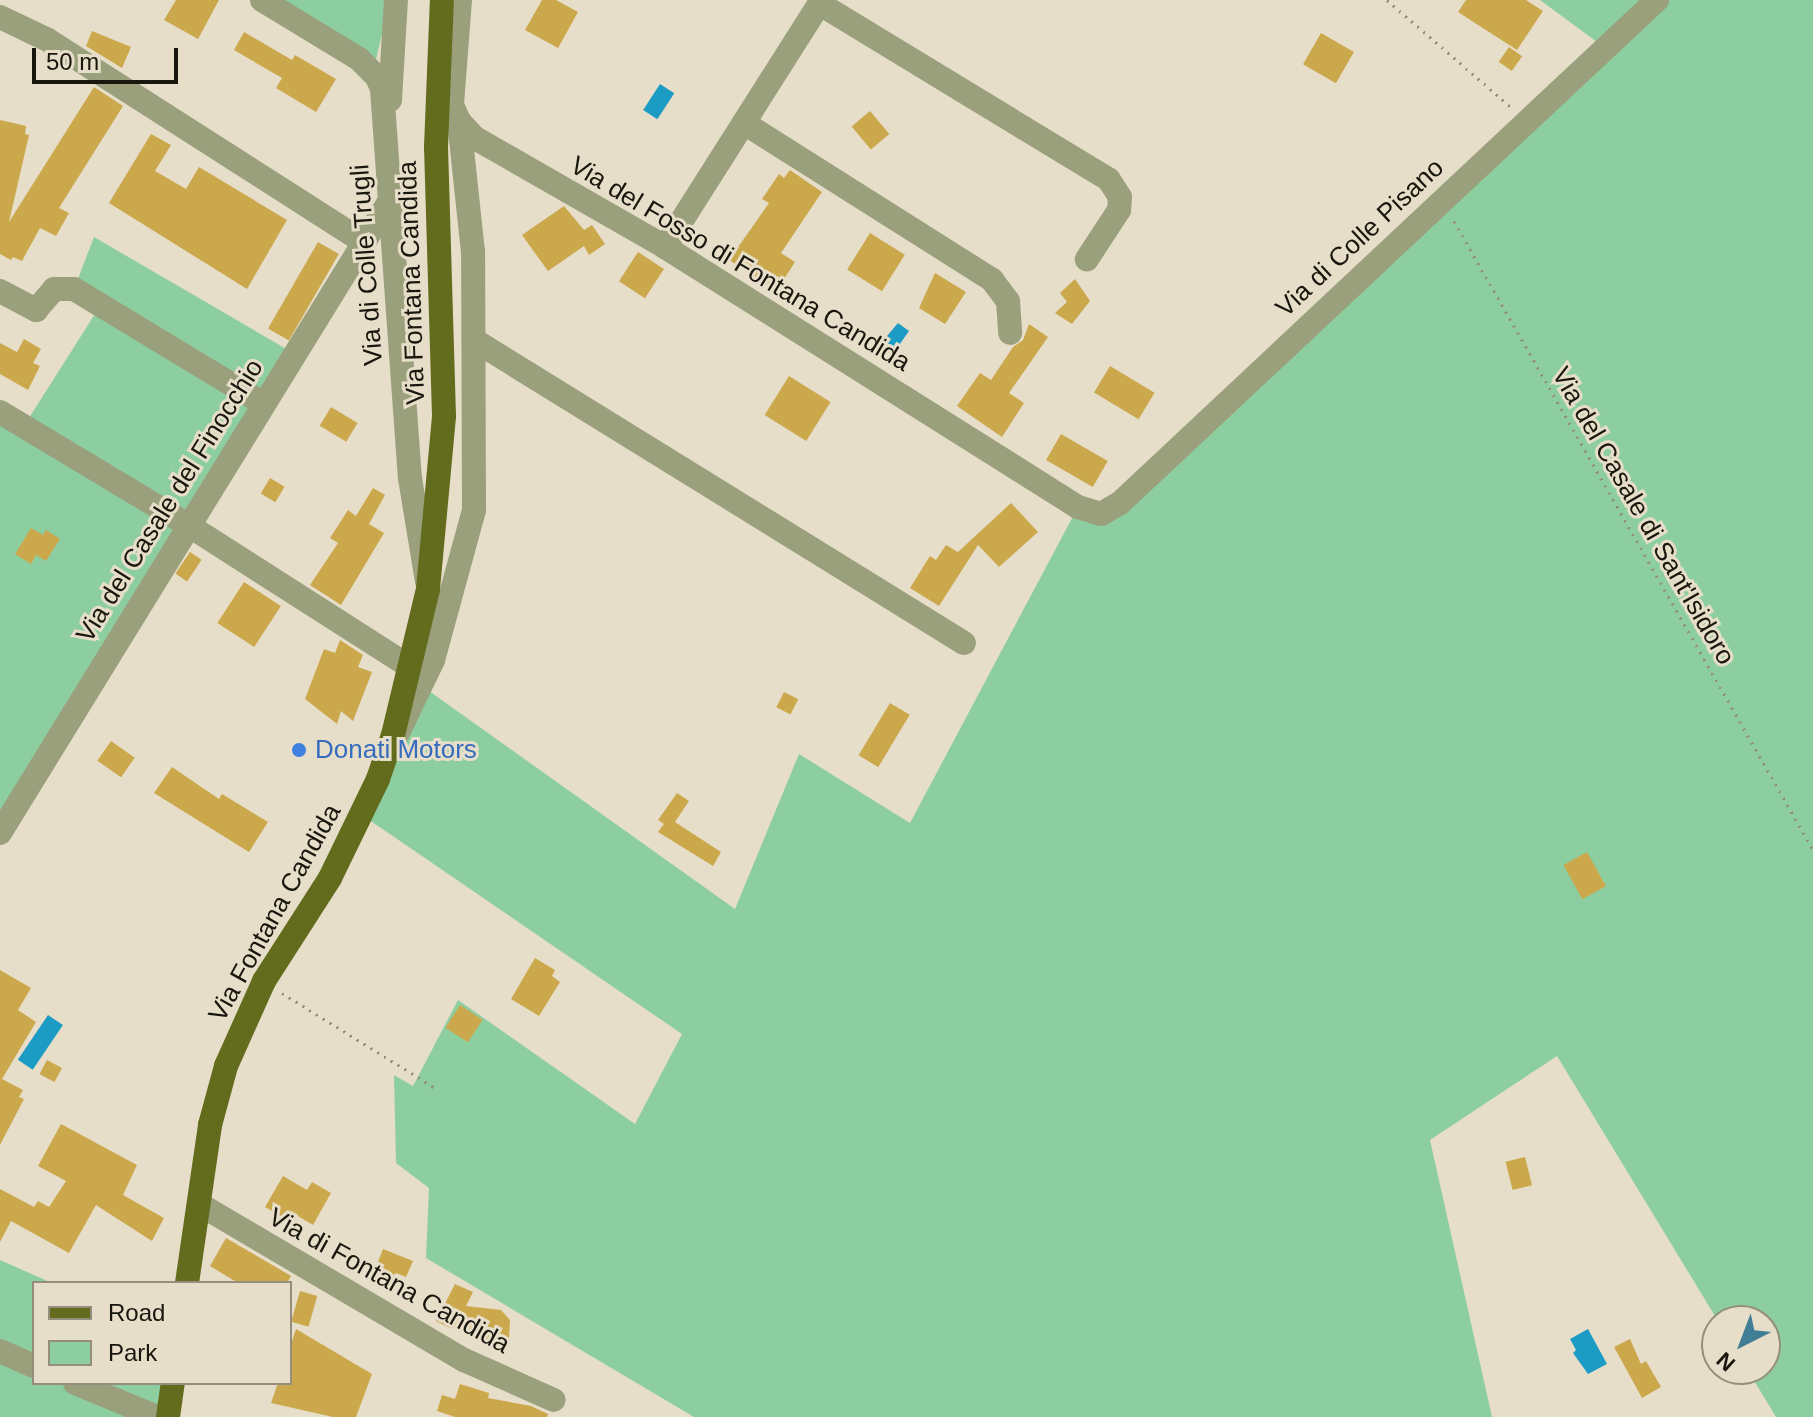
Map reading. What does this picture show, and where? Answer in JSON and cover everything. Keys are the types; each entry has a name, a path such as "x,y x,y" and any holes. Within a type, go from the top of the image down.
{"main road":[{"name":"Via Fontana Candida","path":"187,1281 210,1125 221,1081 264,981 336,866 389,748 428,589 444,416 436,147 442,0"},
{"path":"168,1417 173,1385"}],"street":[{"name":"Via di Colle Trugli","path":"262,0 355,56 373,72 384,95 410,478 428,589"},
{"path":"388,142 396,0"},
{"path":"389,748 427,677 472,522 475,495 472,230 459,121 452,105 451,90 460,0"},
{"name":"Via di Colle Pisano","path":"1101,514 1120,503 1657,0"},
{"path":"665,247 821,2 1109,180 1120,197 1119,210 1087,259"},
{"path":"0,17 48,40 364,242"},
{"name":"Via del Fosso di Fontana Candida","path":"459,121 481,143 665,247 1078,507 1101,514"},
{"path":"744,123 992,280 1008,301 1010,333"},
{"name":"Via del Casale del Finocchio","path":"0,833 390,200"},
{"path":"0,291 36,310 54,289 74,289 264,404"},
{"path":"474,340 964,643"},
{"path":"0,412 188,525 410,667"},
{"name":"Via di Fontana Candida","path":"199,1204 464,1360 554,1400"},
{"path":"0,1351 32,1365"},
{"path":"80,1385 157,1417"}],"path":[{"path":"1387,0 1527,120"},
{"name":"Via del Casale di Sant'Isidoro","path":"1442,200 1813,850"},
{"path":"264,981 435,1088"}],"green space":[{"path":"262,0 390,0 373,72"},
{"path":"1540,0 1643,0 1597,42"},
{"path":"1656,0 1813,0 1813,1417 1776,1417 1757,1385 1781,1385 1781,1305 1708,1305 1557,1056 1430,1140 1492,1417 694,1417 426,1258 429,1188 396,1163 394,1075 413,1086 458,1000 635,1124 682,1034 362,815 408,676 735,909 799,754 910,823 1078,507 1096,513"},
{"path":"94,237 295,354 0,833 0,417 22,429 100,306 74,289"},
{"path":"0,1260 47,1281 32,1281 32,1385 173,1385 168,1417 0,1417"}],"water":[{"path":"660,84 674,93 657,119 643,110"},
{"path":"898,323 909,331 892,355 876,349"},
{"path":"48,1015 63,1025 33,1070 18,1060"},
{"path":"1588,1329 1607,1364 1588,1374 1573,1353 1576,1350 1570,1339"}],"building":[{"path":"176,0 219,0 198,39 164,20"},
{"path":"542,0 556,0 578,12 558,48 525,30"},
{"path":"1466,0 1526,0 1543,11 1517,50 1458,12"},
{"path":"92,31 131,47 122,68 86,46"},
{"path":"244,32 292,60 295,55 336,79 316,112 276,88 282,78 234,50"},
{"path":"1321,33 1354,52 1336,83 1303,64"},
{"path":"1509,47 1522,56 1512,71 1499,62"},
{"path":"94,87 123,106 59,208 69,213 56,236 40,228 22,261 13,257 11,260 0,254 0,120 26,126 25,134 29,135 9,222"},
{"path":"870,111 889,134 871,149 852,126"},
{"path":"151,134 171,145 155,171 186,189 199,167 287,220 247,289 109,203"},
{"path":"790,170 822,192 781,253 795,262 777,290 729,260 769,203 762,199 779,174 784,178"},
{"path":"564,206 584,230 592,225 605,244 589,255 584,246 548,271 522,235"},
{"path":"870,233 905,255 882,291 847,269"},
{"path":"318,242 339,254 289,341 268,329"},
{"path":"638,252 664,269 645,298 619,281"},
{"path":"935,273 966,292 945,324 919,308"},
{"path":"1075,279 1090,301 1072,324 1055,313 1067,302 1060,293"},
{"path":"1029,324 1048,337 1009,393 1024,403 1002,437 957,406 980,373 991,380 1013,347 1023,340"},
{"path":"24,339 41,349 33,363 40,366 28,390 0,374 0,343 17,352"},
{"path":"1110,366 1155,393 1139,419 1094,393"},
{"path":"789,376 831,402 806,441 765,415"},
{"path":"331,407 358,423 346,442 320,426"},
{"path":"1061,434 1108,461 1093,487 1046,460"},
{"path":"270,478 285,487 275,502 261,493"},
{"path":"373,488 385,495 369,524 384,533 341,605 310,585 338,543 330,538 348,510 356,516"},
{"path":"1011,503 1038,532 999,567 978,545 939,606 910,588 930,556 936,560 946,545 958,552"},
{"path":"31,528 43,535 46,530 60,539 46,561 36,555 31,564 15,554"},
{"path":"190,552 202,560 187,581 175,574"},
{"path":"244,582 281,606 254,647 217,623"},
{"path":"340,640 363,655 358,667 372,672 353,721 341,711 337,724 305,699 324,649 335,653"},
{"path":"784,692 798,699 791,714 776,707"},
{"path":"890,703 910,715 878,767 859,755"},
{"path":"111,741 135,758 121,777 97,761"},
{"path":"172,767 219,799 222,794 268,822 249,852 154,793"},
{"path":"677,793 689,801 675,822 721,852 713,866 658,832 664,824 658,820"},
{"path":"1587,852 1606,886 1582,899 1563,865"},
{"path":"535,958 555,970 552,976 560,982 539,1016 511,999"},
{"path":"0,970 31,988 18,1010 36,1022 2,1079 23,1090 19,1097 24,1099 0,1145"},
{"path":"460,1005 483,1020 468,1042 445,1028"},
{"path":"47,1060 62,1068 54,1082 39,1074"},
{"path":"61,1124 137,1165 123,1195 164,1218 152,1241 96,1205 69,1253 11,1221 0,1242 0,1189 34,1207 38,1201 49,1207 66,1181 38,1166"},
{"path":"1525,1157 1532,1185 1513,1190 1506,1162"},
{"path":"283,1176 307,1190 312,1182 331,1193 313,1225 296,1215 291,1222 265,1207"},
{"path":"226,1238 291,1276 288,1281 235,1281 210,1266"},
{"path":"383,1249 413,1261 406,1277 396,1273 390,1288 371,1280"},
{"path":"455,1284 473,1292 466,1306 501,1310 510,1320 509,1339 501,1345 483,1343 484,1332 450,1328 436,1321"},
{"path":"300,1291 317,1296 308,1327 292,1322"},
{"path":"296,1329 372,1374 356,1417 333,1417 271,1403 277,1385 292,1385 292,1341"},
{"path":"1630,1339 1641,1364 1646,1361 1661,1387 1642,1398 1614,1347"},
{"path":"460,1384 489,1393 488,1398 531,1406 548,1414 547,1417 455,1417 437,1411 442,1395 455,1399"}],"place":[{"name":"Donati Motors","path":"299,750"}]}
